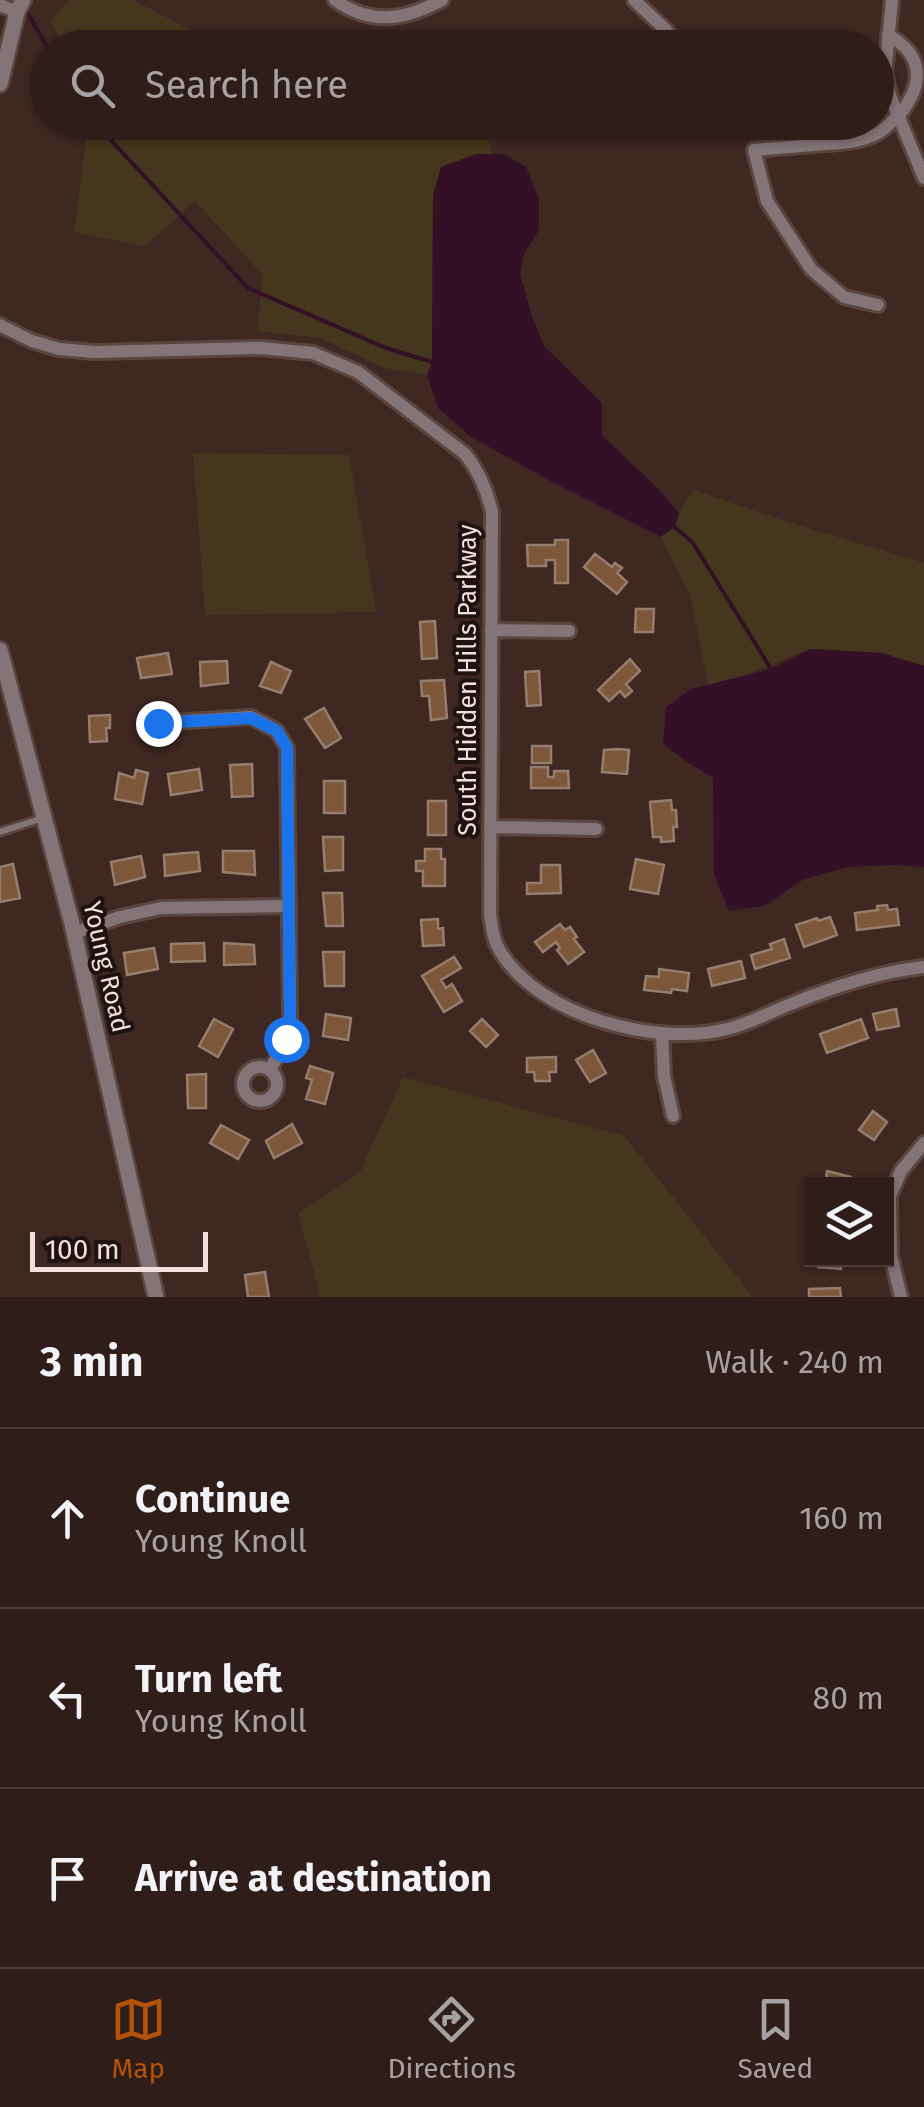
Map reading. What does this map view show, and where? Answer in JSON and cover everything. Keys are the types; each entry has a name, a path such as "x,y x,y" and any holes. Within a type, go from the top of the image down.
{"street":[{"path":"336,0 369,18 391,18 442,0"},
{"path":"634,0 666,30"},
{"path":"889,30 892,0"},
{"path":"0,5 20,6 0,84"},
{"path":"894,38 917,55 923,85 917,98 894,119"},
{"path":"894,102 924,178"},
{"path":"861,140 754,150 767,201 811,269 844,297 878,305"},
{"name":"South Hidden Hills Parkway","path":"0,325 59,349 94,352 261,348 312,354 358,372 466,454 488,495 492,512 489,897 493,932 498,949 518,975 558,1006 604,1022 662,1034 697,1035 730,1029 813,996 898,970 924,967"},
{"path":"491,630 569,632"},
{"name":"Young Road","path":"0,650 74,933 156,1297"},
{"path":"158,723 251,718 277,731 287,748 290,1018 286,1039 270,1070"},
{"path":"490,827 596,829"},
{"path":"74,933 161,908 288,906"},
{"path":"662,1034 664,1076 673,1116"},
{"path":"901,1297 891,1256 890,1196 901,1170 924,1142"}],"lane":[{"path":"0,832 44,818"}],"shaded area":[{"path":"69,0 133,0 191,30 55,30 50,21"},
{"path":"86,140 488,140 492,154 476,154 432,237 432,362 427,375 384,368 321,338 257,331 263,275 195,201 145,246 74,232"},
{"path":"476,154 504,154 526,167 539,199 539,230 524,254 520,274 533,319 544,346 602,403 602,435 679,513 675,527 661,537 471,437 438,408 427,375 432,362 433,195 441,167"},
{"path":"193,453 349,455 376,612 205,615"},
{"path":"693,490 924,563 924,666 882,653 810,649 735,679 708,685 690,595 661,537"},
{"path":"810,649 882,653 924,666 924,867 849,867 804,879 764,906 729,911 714,874 713,778 663,744 666,707 691,689 771,669"},
{"path":"403,1077 624,1136 753,1297 317,1297 319,1290 298,1213 360,1172"}],"building":[{"path":"555,540 568,540 568,583 555,583 555,560 546,560 546,566 528,566 527,545 555,545"},
{"path":"595,554 612,567 615,563 622,568 617,573 627,582 617,594 584,567"},
{"path":"636,609 654,609 653,632 635,632"},
{"path":"435,621 437,658 422,659 420,622"},
{"path":"168,653 172,674 141,678 137,658"},
{"path":"630,659 640,671 626,684 632,691 625,697 620,691 609,701 598,690"},
{"path":"227,661 228,683 201,686 200,662"},
{"path":"271,662 291,671 281,693 260,686"},
{"path":"539,671 541,705 527,706 525,672"},
{"path":"444,680 447,718 431,720 429,696 422,696 421,681"},
{"path":"324,708 341,738 325,748 305,719"},
{"path":"110,715 107,741 90,742 89,716"},
{"path":"532,746 551,746 551,763 532,763"},
{"path":"604,750 629,750 627,774 602,772"},
{"path":"252,764 253,796 232,797 230,765"},
{"path":"531,767 548,767 548,777 554,777 554,771 568,771 569,788 531,788"},
{"path":"199,769 202,790 171,795 168,774"},
{"path":"136,770 148,773 142,804 115,799 119,773 134,778"},
{"path":"324,781 345,781 345,813 324,813"},
{"path":"671,800 672,810 676,810 674,841 661,842 661,837 653,837 650,802"},
{"path":"428,801 446,801 446,835 428,835"},
{"path":"323,837 343,837 343,870 325,871"},
{"path":"425,849 441,849 445,886 423,886 423,871 416,871 416,861 425,861"},
{"path":"223,851 254,851 255,875 223,872"},
{"path":"198,852 200,871 165,876 164,855"},
{"path":"141,856 145,877 115,885 111,862"},
{"path":"636,859 664,865 658,894 630,889"},
{"path":"13,864 20,898 0,902 0,867"},
{"path":"541,865 560,865 561,893 527,894 527,883 541,883"},
{"path":"323,893 342,893 343,926 326,926"},
{"path":"887,905 888,910 897,909 899,925 857,930 855,913"},
{"path":"830,917 837,935 804,947 796,925"},
{"path":"438,919 444,945 423,946 421,920"},
{"path":"560,924 565,930 570,927 584,952 568,964 556,942 543,952 535,942"},
{"path":"784,939 790,958 755,969 751,955 772,949 770,944"},
{"path":"204,943 205,961 171,962 171,944"},
{"path":"224,943 254,945 255,964 224,965"},
{"path":"154,948 158,969 127,975 124,953"},
{"path":"323,952 344,952 344,986 325,986"},
{"path":"454,957 461,968 441,980 446,988 452,984 462,1001 444,1012 422,976"},
{"path":"741,961 745,978 712,986 708,969"},
{"path":"659,969 689,973 687,991 644,990 646,976 659,977"},
{"path":"896,1009 899,1026 877,1030 873,1014"},
{"path":"326,1014 351,1018 348,1040 323,1036"},
{"path":"214,1019 233,1029 218,1057 199,1046"},
{"path":"482,1019 498,1035 486,1047 470,1031"},
{"path":"861,1019 868,1038 827,1053 820,1034"},
{"path":"593,1050 606,1073 590,1082 576,1060"},
{"path":"556,1057 556,1072 549,1072 550,1081 535,1081 534,1072 527,1072 527,1058"},
{"path":"310,1066 333,1073 325,1104 306,1099 312,1080 306,1078"},
{"path":"206,1074 206,1108 188,1108 187,1075"},
{"path":"873,1111 887,1122 874,1140 859,1130"},
{"path":"292,1124 302,1143 274,1158 266,1141"},
{"path":"221,1125 249,1140 238,1159 210,1143"},
{"path":"827,1171 851,1177 826,1177"},
{"path":"265,1272 269,1297 248,1297 245,1275"},
{"path":"840,1288 841,1297 809,1297 809,1289"}],"waterway":[{"path":"28,14 37,30"},
{"path":"111,140 248,288 386,348 432,362"},
{"path":"675,527 693,543 771,669"}],"route":[{"path":"158,723 251,718 277,731 287,748 290,1018 286,1039"}]}
